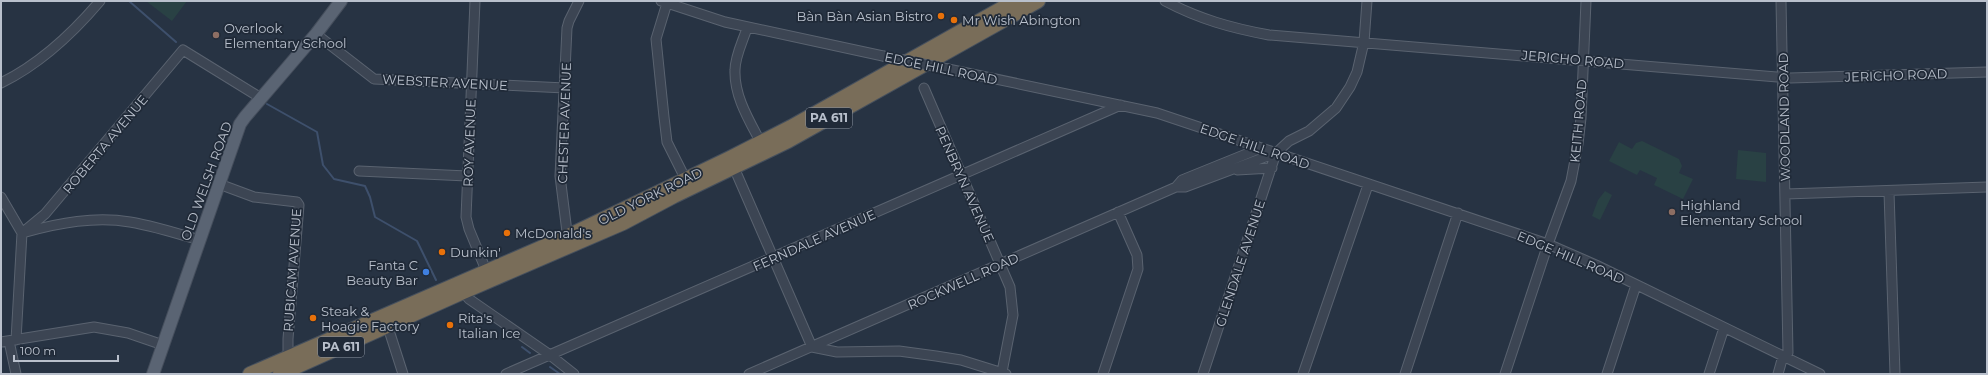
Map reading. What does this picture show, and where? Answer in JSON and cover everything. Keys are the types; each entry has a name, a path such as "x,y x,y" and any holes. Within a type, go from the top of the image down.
{"highway":[{"name":"OLD YORK ROAD","path":"732,163 761,142 1015,1"},
{"name":"OLD YORK ROAD","path":"250,374 292,362 488,275 568,242 732,163 802,133 1038,1"},
{"name":"OLD YORK ROAD","path":"386,321 463,292 488,275"},
{"name":"OLD YORK ROAD","path":"280,374 292,362"}],"main road":[{"name":"OLD WELSH ROAD","path":"153,374 240,124 316,34 341,1"}],"street":[{"path":"1,83 40,60 70,34 100,1"},
{"name":"ROY AVENUE","path":"475,1 467,222 488,275"},
{"name":"CHESTER AVENUE","path":"568,242 560,176 567,28 569,20 579,1"},
{"name":"JERICHO ROAD","path":"1165,1 1190,14 1233,28 1269,35 1783,77 1987,72"},
{"name":"ROCKWELL ROAD","path":"749,374 1176,187 1185,187 1227,170 1276,153 1289,141 1310,130 1336,108 1350,87 1357,72 1364,42 1367,1"},
{"name":"KEITH ROAD","path":"1505,374 1548,244 1571,181 1578,144 1586,1"},
{"name":"WOODLAND ROAD","path":"1778,374 1783,356 1788,353 1782,1"},
{"path":"664,2 656,39 667,142 688,184"},
{"name":"EDGE HILL ROAD","path":"664,2 707,17 747,28 1157,113 1548,244 1820,374"},
{"path":"747,28 735,69 736,85 741,102 761,142"},
{"name":"WEBSTER AVENUE","path":"316,34 374,79 565,88"},
{"name":"ROBERTA AVENUE","path":"22,233 49,210 183,50 261,98"},
{"name":"PENBRYN AVENUE","path":"924,88 1010,286 1013,315 1004,373"},
{"name":"FERNDALE AVENUE","path":"506,374 1121,105"},
{"name":"ROCKWELL ROAD","path":"1176,187 1182,180 1261,148"},
{"name":"GLENDALE AVENUE","path":"1203,374 1276,153"},
{"path":"732,163 812,347 838,352 900,351 961,360 1004,373"},
{"name":"ROCKWELL ROAD","path":"1227,170 1272,168"},
{"path":"359,171 468,176"},
{"name":"RUBICAM AVENUE","path":"219,184 254,197 297,202 299,205 288,339 292,362"},
{"path":"1303,374 1368,184"},
{"path":"1786,194 1889,192 1987,187"},
{"path":"1889,192 1895,374"},
{"path":"1,197 22,233 9,341 16,374"},
{"path":"1103,374 1138,269 1137,255 1118,212"},
{"path":"1405,374 1458,213"},
{"path":"22,233 58,224 91,220 129,222 158,228 199,240"},
{"path":"1607,374 1636,286"},
{"path":"463,292 469,299 550,355 574,374"},
{"path":"386,321 403,374"},
{"path":"9,341 94,327 128,333 163,345"},
{"path":"1709,374 1724,328"}],"green space":[{"path":"146,1 187,1 172,21"},
{"path":"1642,141 1679,159 1682,166 1679,173 1693,179 1683,199 1654,185 1657,178 1640,170 1637,175 1609,161 1619,142 1632,149 1636,143"},
{"path":"1738,150 1766,153 1766,182 1736,179"},
{"path":"1605,191 1612,195 1600,220 1592,216 1598,200"}],"waterway":[{"path":"129,1 176,42"},
{"path":"267,104 317,132 323,165 334,179 365,186 370,197 375,217 417,241 436,280"},
{"path":"522,347 530,353"},
{"path":"550,367 560,374"}],"place":[{"name":"Bàn Bàn Asian Bistro","path":"941,16"},
{"name":"Mr Wish Abington","path":"954,20"},
{"name":"Overlook Elementary School","path":"216,35"},
{"name":"Highland Elementary School","path":"1672,212"},
{"name":"McDonald's","path":"507,233"},
{"name":"Dunkin'","path":"442,252"},
{"name":"Fanta C Beauty Bar","path":"426,272"},
{"name":"Steak & Hoagie Factory","path":"313,318"},
{"name":"Rita's Italian Ice","path":"450,325"}]}
